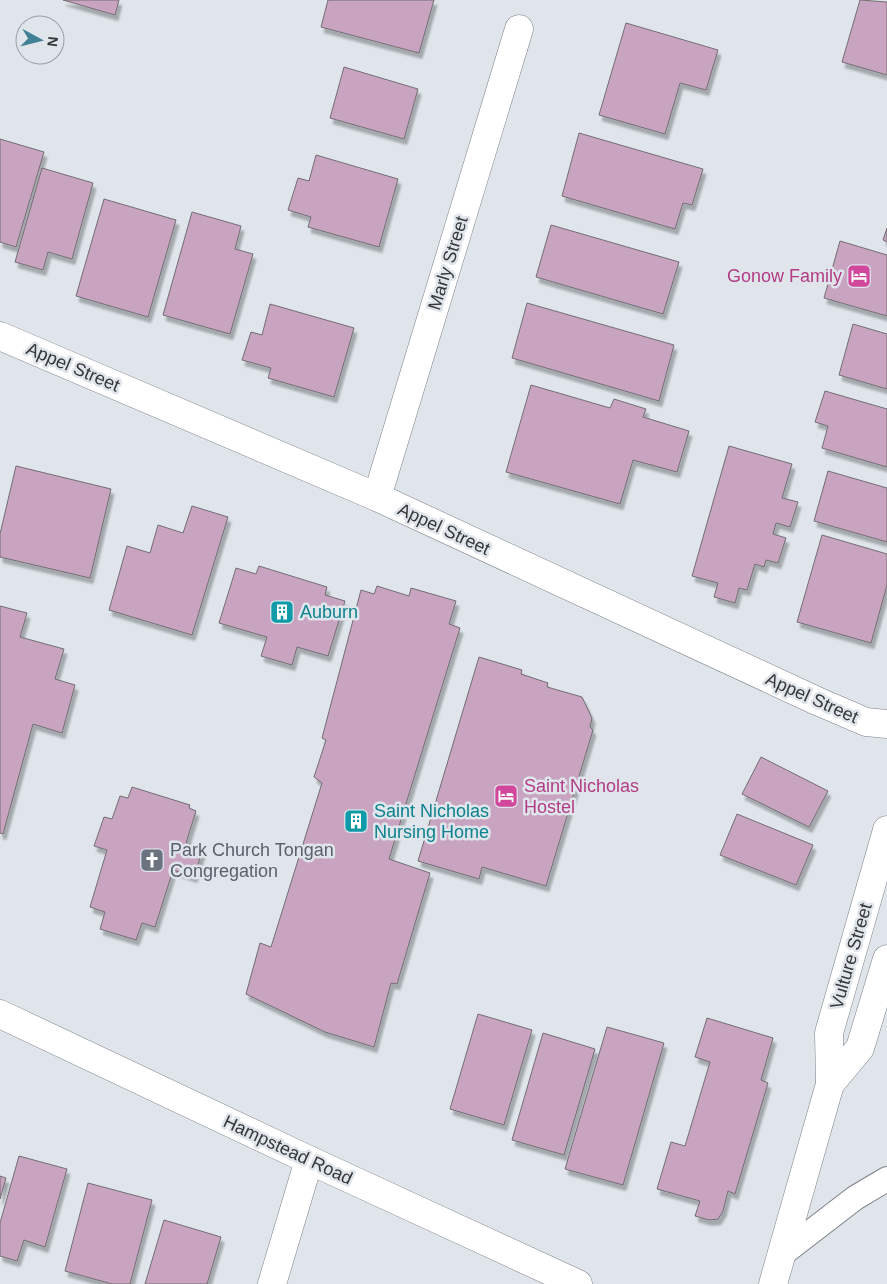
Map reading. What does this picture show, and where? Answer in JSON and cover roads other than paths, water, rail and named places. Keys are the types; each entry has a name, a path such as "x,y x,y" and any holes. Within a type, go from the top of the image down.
{"street":[{"name":"Marly Street","path":"377,498 519,29"},
{"name":"Appel Street","path":"0,336 377,498 817,701 866,722 887,724"},
{"name":"Vulture Street","path":"773,1284 830,1084 829,1033 887,830"},
{"name":"Vulture Street","path":"830,1084 860,1048 887,959"},
{"name":"Hampstead Road","path":"0,1014 309,1160 578,1284"},
{"path":"272,1284 309,1160"}],"lane":[{"path":"782,1255 855,1198 887,1179"}],"place":[{"name":"Gonow Family","path":"859,276"},
{"name":"Auburn","path":"282,612"},
{"name":"Saint Nicholas Hostel","path":"506,796"},
{"name":"Saint Nicholas Nursing Home","path":"356,821"},
{"name":"Park Church Tongan Congregation","path":"152,860"}]}
